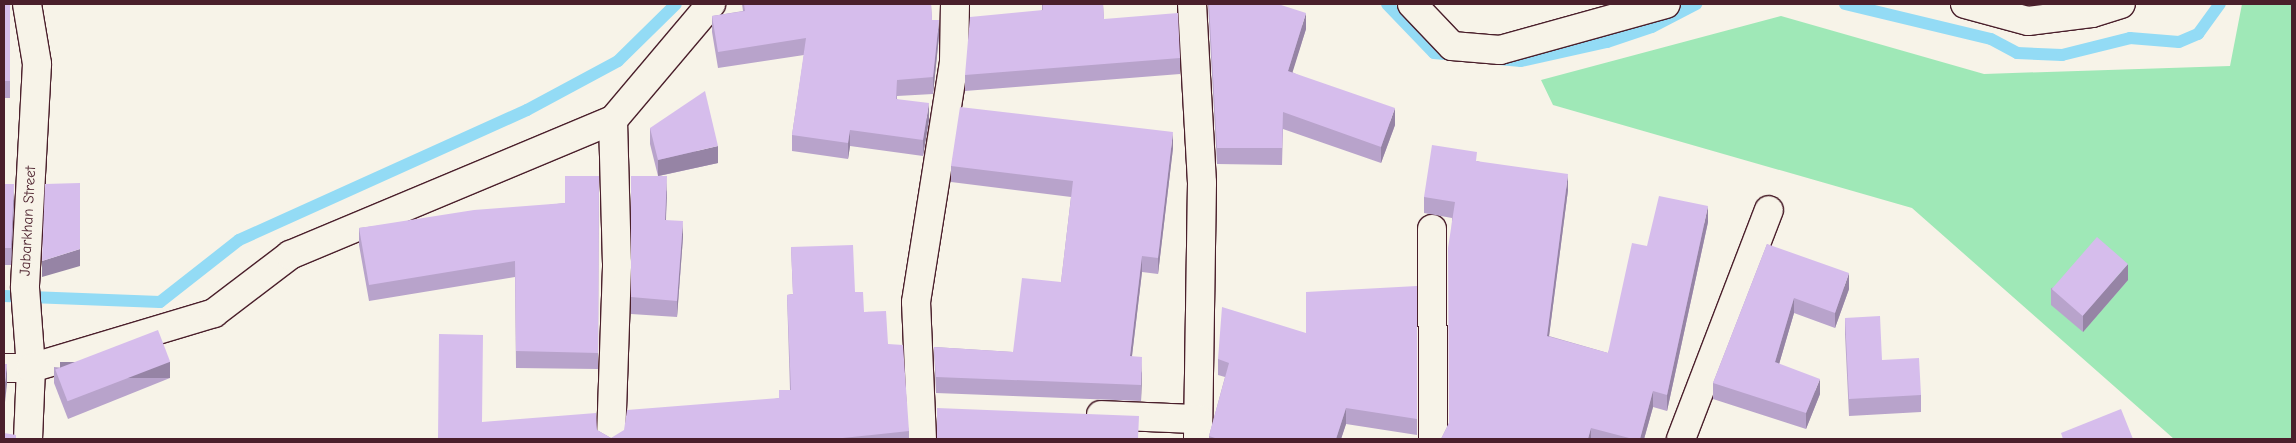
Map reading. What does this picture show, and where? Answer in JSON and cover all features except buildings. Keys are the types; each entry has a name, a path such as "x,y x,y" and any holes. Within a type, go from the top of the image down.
{"street":[{"name":"Jabarkhan Street","path":"26,4 37,64 14,288 31,368 28,439"},
{"path":"4,368 31,368 214,313 290,255 613,120 711,4"},
{"path":"922,439 916,302 954,61 955,4"},
{"path":"1070,414 1198,429 1202,183 1192,4"},
{"path":"1412,4 1452,46 1500,50 1666,4"},
{"path":"1965,4 2028,21 2092,13 2121,4"},
{"path":"611,439 617,264 613,120"},
{"path":"1681,439 1769,210"},
{"path":"1432,229 1433,439"},
{"path":"922,408 952,409"}],"green space":[{"path":"2242,4 2292,4 2292,439 2174,439 1912,208 1553,105 1541,80 1781,16 1984,74 2230,66"}],"waterway":[{"path":"4,296 160,302 239,240 527,110 618,61 676,4"},
{"path":"1387,4 1434,53 1456,55"},
{"path":"1499,59 1521,61 1607,42 1652,27 1696,4"},
{"path":"1845,4 1991,39 2017,53 2062,55 2130,38 2179,42 2198,34 2220,4"}]}
